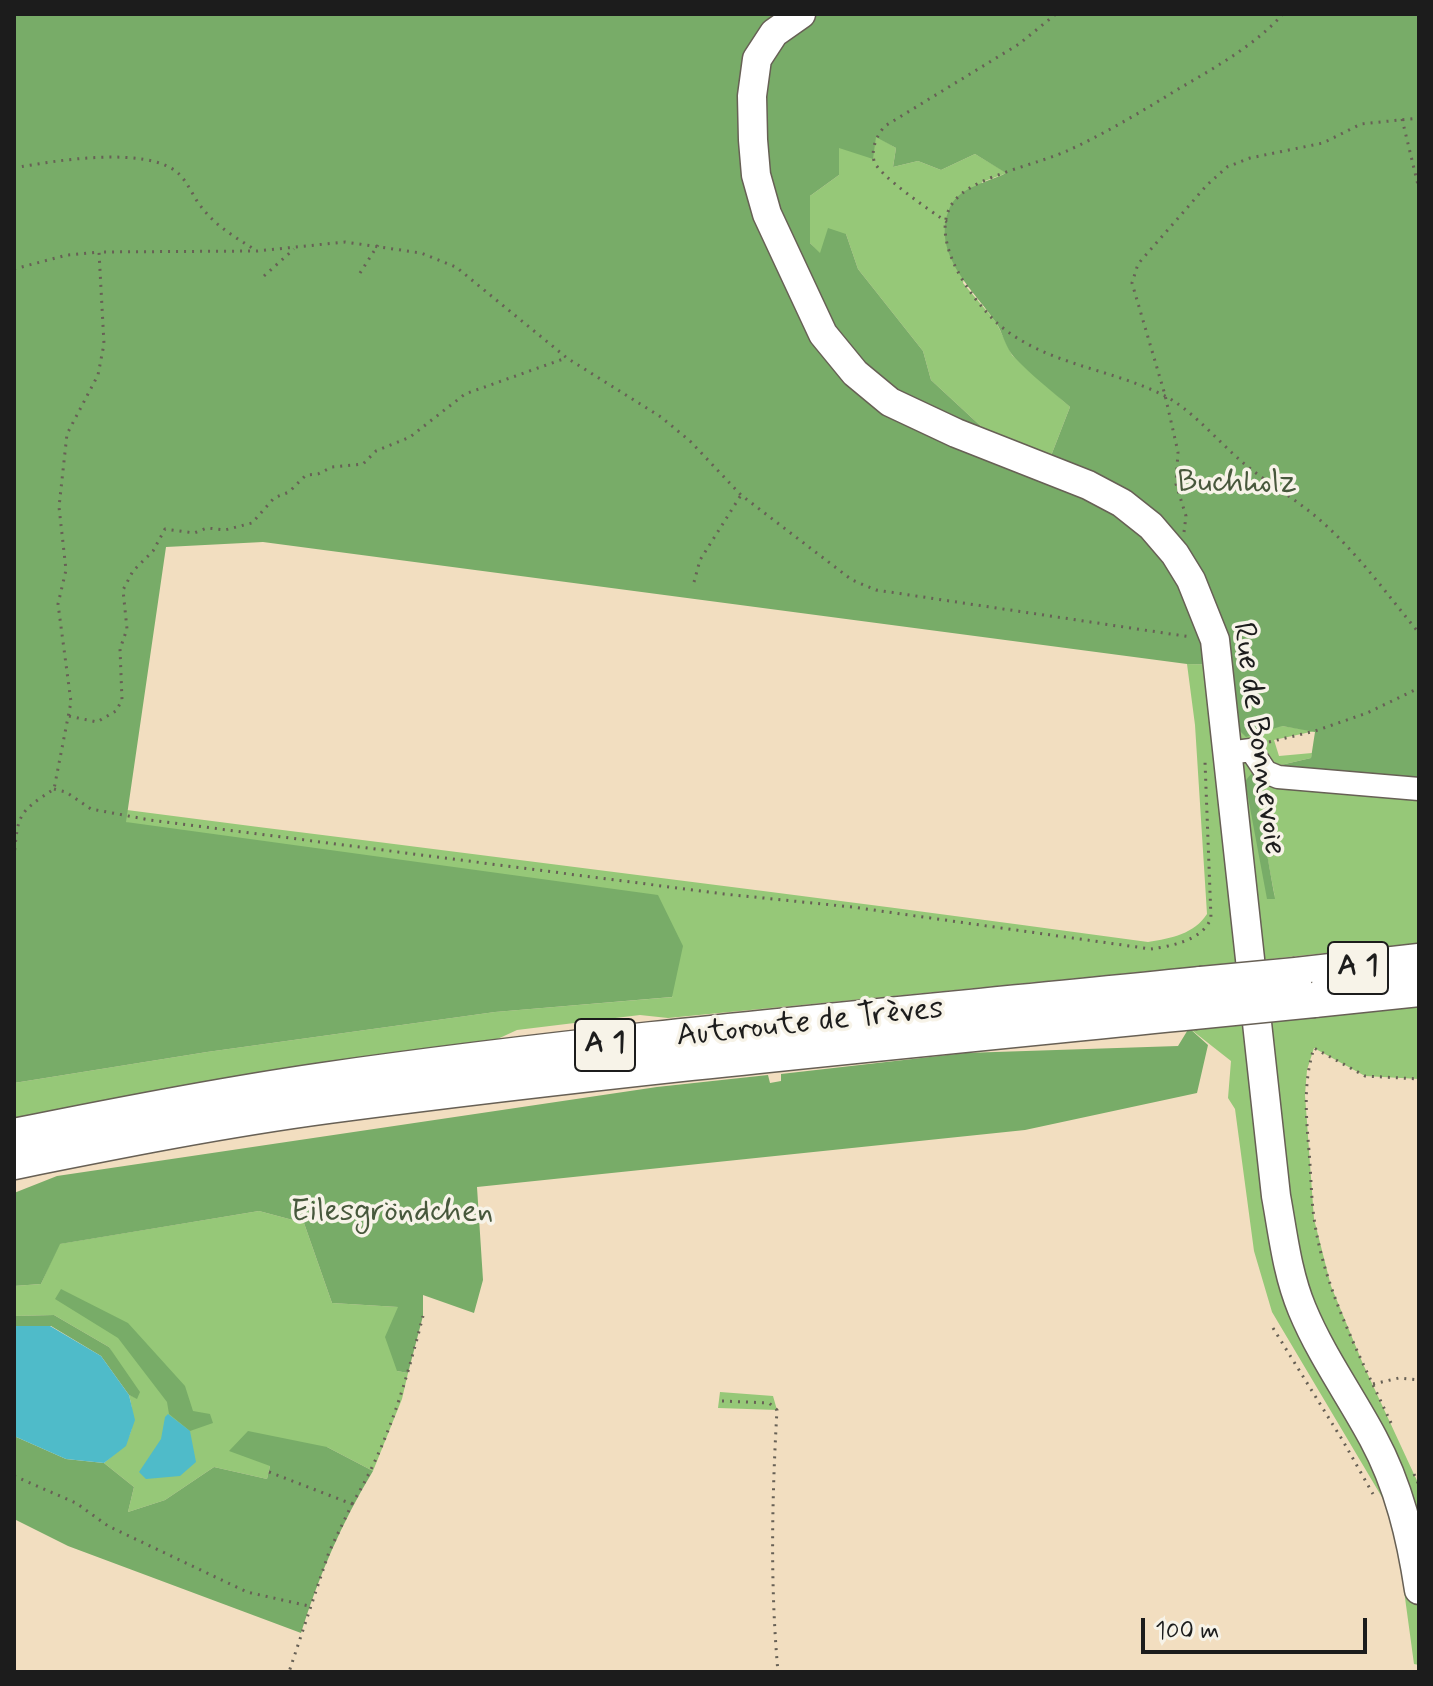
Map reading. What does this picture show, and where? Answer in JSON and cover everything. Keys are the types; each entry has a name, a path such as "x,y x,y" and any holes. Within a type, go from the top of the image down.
{"highway":[{"name":"Autoroute de Trèves","path":"1305,988 1419,961"},
{"name":"Autoroute de Trèves","path":"14,1136 189,1101 339,1078 602,1046 1305,988 1419,989"},
{"name":"Autoroute de Trèves","path":"14,1162 194,1127 327,1106 1198,998"}],"main road":[{"name":"Rue de Bonnevoie","path":"801,14 774,33 757,59 752,96 753,140 756,175 767,214 823,334 855,373 890,402 956,433 1088,485 1122,503 1151,526 1175,554 1191,580 1215,640 1276,1196 1287,1263 1301,1308 1323,1353 1374,1439 1396,1489 1412,1543 1419,1590"}],"lane":[{"path":"1228,754 1278,777 1419,789"}],"path":[{"path":"947,222 878,169 873,159 876,136 898,118 1019,44 1056,14"},
{"path":"1283,14 1268,30 1213,69 1143,111 1069,150 982,182 959,196 950,207 947,222 946,237 951,260 963,283 996,322 1028,346 1165,395 1245,464 1316,516 1350,550 1419,633"},
{"path":"1175,554 1184,536 1186,516 1176,484 1178,452 1165,395 1132,283 1138,264 1207,185 1227,167 1250,158 1323,143 1361,124 1419,118"},
{"path":"1402,119 1419,189"},
{"path":"14,168 70,158 148,160 178,173 204,211 221,227 257,251"},
{"path":"14,269 67,255 99,252 257,251 345,242 421,253 456,267 567,358 661,417 690,441 741,495 852,580 876,590 1215,640"},
{"path":"360,273 378,245"},
{"path":"264,276 294,249"},
{"path":"14,858 18,820 28,806 54,789 71,702 58,604 66,570 59,507 67,434 98,375 104,344 99,252"},
{"path":"69,716 97,722 116,711 122,700 120,649 127,629 123,590 133,571 153,551 165,529 194,533 207,528 225,530 252,523 274,498 289,492 306,475 318,474 332,467 363,464 376,451 410,437 465,394 567,358"},
{"path":"694,582 700,560 741,495"},
{"path":"54,789 66,792 91,809 150,820 724,894 852,907 1151,949 1171,946 1202,933 1208,927 1228,754 1274,739 1315,731 1367,713 1419,688"},
{"path":"1393,1427 1331,1286 1314,1219 1305,1095 1307,1070 1314,1048 1365,1076 1419,1079"},
{"path":"289,1672 329,1552 352,1504 373,1471 402,1399 423,1316"},
{"path":"1273,1328 1373,1495"},
{"path":"1373,1384 1399,1378 1419,1380"},
{"path":"722,1401 769,1403 777,1410 771,1520 778,1672"},
{"path":"1412,1470 1419,1485"},
{"path":"269,1472 352,1504"},
{"path":"14,1476 76,1503 108,1526 247,1592 309,1606"}],"green space":[{"name":"Buchholz","path":"14,14 1419,14 1419,797 1262,782 1255,786 1275,899 1267,899 1245,781 1259,770 1311,758 1315,732 1282,726 1246,737 1233,724 1222,665 1187,664 263,542 166,547 126,822 658,895 683,946 672,997 495,1012 207,1052 14,1083","holes":["876,137 896,148 893,167 918,161 941,170 975,154 1006,173 967,190 954,200 945,224 945,240 956,269 995,321 1012,354 1070,407 1049,461 985,430 931,380 923,351 858,269 846,234 828,228 820,253 810,243 810,196 839,175 839,148 873,159"]},
{"path":"876,136 896,148 893,167 918,161 941,170 975,154 1007,173 982,182 963,283 996,322 1012,355 1070,407 1049,461 985,430 931,380 923,351 858,269 846,234 820,254 810,243 810,196 839,175 839,147"},
{"path":"1187,664 1222,665 1282,726 1315,731 1274,740 1279,756 1312,753 1311,758 1259,770 1245,781 1275,898 1254,786 1262,781 1419,797 1419,943 668,1018 640,1015 517,1030 491,1042 14,1118 14,1083 207,1052 495,1012 673,997 125,822 127,810 1148,942 1182,934 1196,926 1207,914 1195,725"},
{"path":"1419,1004 1419,1079 1365,1076 1314,1048 1307,1070 1305,1095 1314,1219 1331,1286 1419,1485 1419,1665 1414,1664 1400,1561 1389,1509 1272,1312 1254,1251 1235,1109 1228,1098 1231,1061 1189,1028"},
{"name":"Eilesgröndchen","path":"1189,1028 1208,1045 1197,1093 1025,1130 477,1187 483,1280 474,1313 423,1295 423,1316 408,1373 397,1371 385,1337 398,1307 332,1303 304,1223 259,1211 60,1244 41,1284 14,1286 14,1193 57,1176 657,1087 768,1075 770,1083 781,1081 781,1074 965,1053 1178,1046"},
{"path":"259,1211 304,1223 332,1303 398,1307 397,1371 408,1373 402,1399 373,1471 327,1447 270,1466 267,1479 214,1467 165,1500 128,1512 134,1487 104,1463 121,1448 130,1434 133,1417 129,1395 137,1398 109,1347 54,1315 14,1316 14,1286 41,1284 59,1244"},
{"path":"61,1289 128,1323 185,1386 193,1411 210,1414 213,1423 190,1431 169,1414 167,1402 118,1338 55,1299"},
{"path":"54,1315 109,1347 140,1392 137,1399 129,1395 101,1356 51,1326 14,1326 14,1316"},
{"path":"720,1392 773,1396 777,1410 718,1408"},
{"path":"248,1431 327,1447 373,1471 332,1549 301,1633 68,1546 14,1519 14,1436 66,1459 104,1463 134,1487 128,1512 165,1500 214,1467 267,1479 270,1466 229,1451"}],"water":[{"path":"14,1326 50,1326 101,1356 129,1395 135,1420 126,1446 104,1463 66,1459 14,1436"},
{"path":"168,1414 190,1431 196,1462 180,1476 146,1479 139,1472 161,1439"}]}
